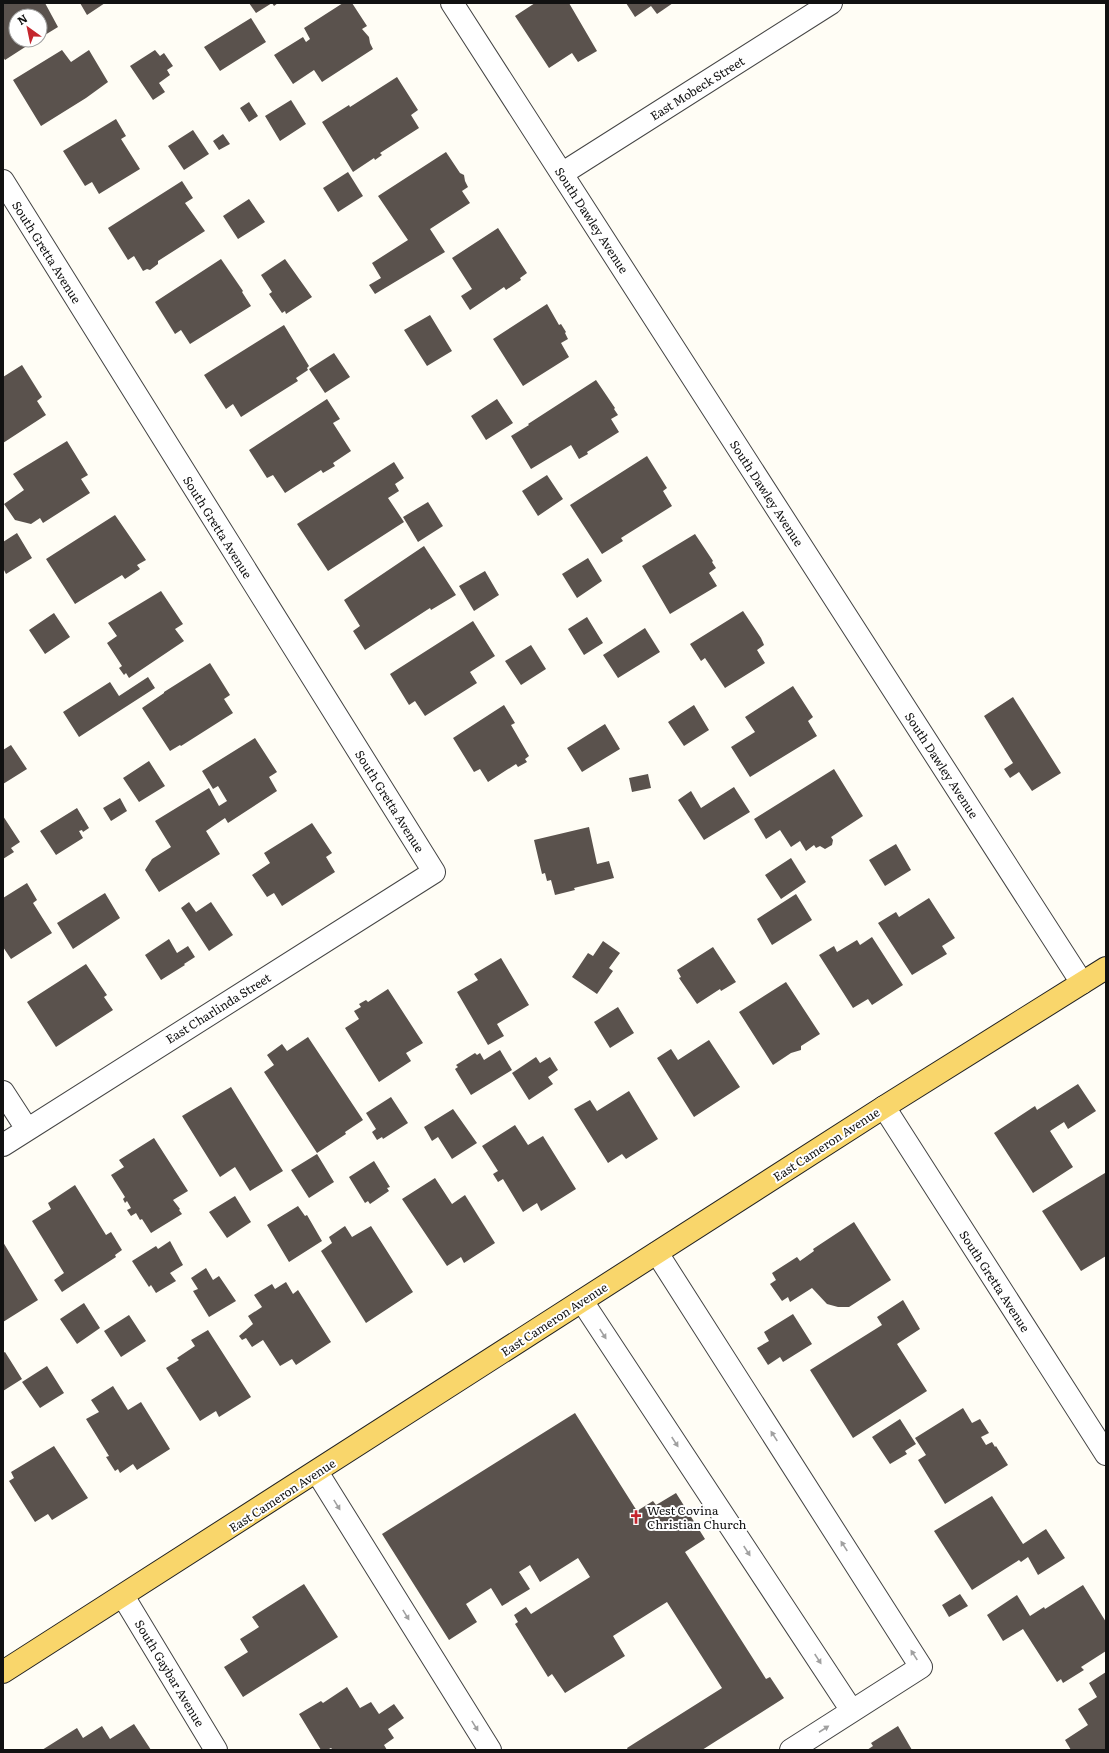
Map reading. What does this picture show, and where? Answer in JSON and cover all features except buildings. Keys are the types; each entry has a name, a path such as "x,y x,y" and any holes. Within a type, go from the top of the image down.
{"main road":[{"name":"East Cameron Avenue","path":"3,1672 884,1107 1106,968"}],"street":[{"name":"South Dawley Avenue","path":"452,3 1082,983"},
{"name":"East Mobeck Street","path":"562,173 831,3"},
{"name":"South Gretta Avenue","path":"3,181 434,872"},
{"name":"East Charlinda Street","path":"3,1144 434,872"},
{"path":"3,1092 27,1129"},
{"name":"South Gretta Avenue","path":"884,1107 1106,1454"},
{"path":"657,1253 921,1667 791,1750"},
{"path":"582,1301 852,1711"},
{"path":"317,1472 490,1750"},
{"name":"South Gaybar Avenue","path":"123,1596 216,1750"}],"place":[{"name":"West Covina Christian Church","path":"636,1517"}]}
